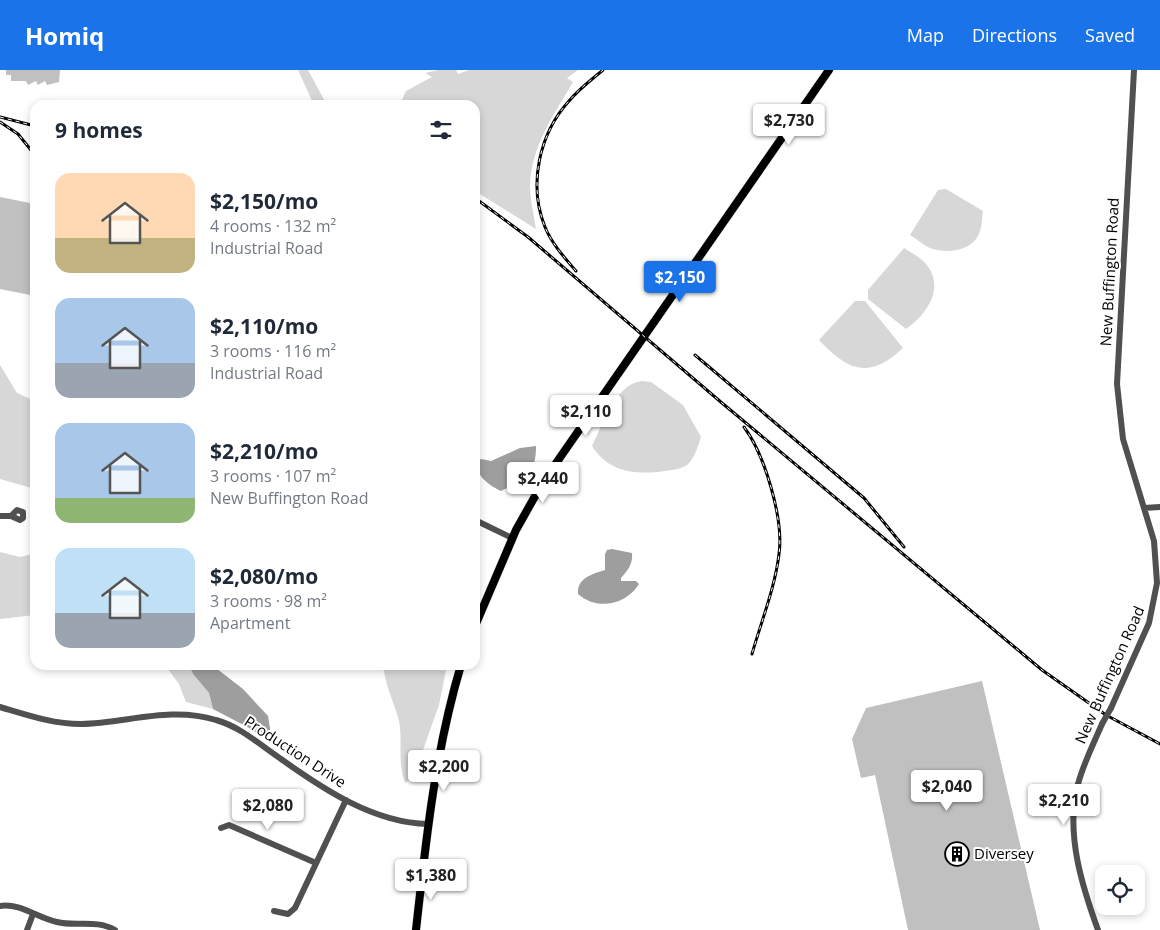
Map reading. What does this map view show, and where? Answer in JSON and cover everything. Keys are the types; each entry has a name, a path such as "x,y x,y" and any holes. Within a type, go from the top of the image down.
{"main road":[{"path":"480,614 512,538 543,482 829,70"},
{"path":"418,930 434,779 444,726 460,670"}],"street":[{"name":"New Buffington Road","path":"1098,930 1078,862 1074,818 1077,788 1102,724 1150,622 1156,596 1157,569 1155,546 1123,439 1117,384 1134,70"},
{"path":"1144,508 1160,507"},
{"path":"0,516 11,516"},
{"path":"480,522 512,538"},
{"name":"Production Drive","path":"0,707 38,718 65,723 91,723 173,713 193,714 215,720 244,733 317,784 346,800 399,819 417,824 428,824"},
{"path":"274,911 284,914 291,912 346,800"},
{"path":"221,828 229,824 316,863"},
{"path":"0,906 18,907 56,922 91,923 115,930"},
{"path":"27,930 33,914"}],"shaded area":[{"path":"298,70 308,70 324,100 312,100"},
{"path":"438,70 456,70 458,74 469,70 578,70 567,78 573,82 551,119 534,158 530,186 536,229 480,194 480,100 402,100 406,91 432,77 425,73"},
{"path":"946,189 983,211 980,231 975,240 964,248 950,251 930,248 910,235 938,190"},
{"path":"904,248 926,264 932,273 934,282 934,291 926,309 906,329 868,299 868,290"},
{"path":"855,301 865,301 903,348 880,365 859,368 849,365 819,340"},
{"path":"0,365 17,393 30,399 30,488 0,479"},
{"path":"642,381 651,382 683,405 701,437 694,455 687,465 673,470 644,473 624,470 607,462 592,446 617,397 624,389"},
{"path":"536,446 534,464 523,480 501,491 480,475 480,459 491,461 520,448"},
{"path":"612,549 632,553 631,564 621,578 621,581 636,581 639,584 627,597 619,601 602,604 594,603 578,594 578,589 583,580 605,570 605,554 607,550"},
{"path":"0,552 20,557 30,554 30,616 0,619"},
{"path":"169,670 191,670 209,693 213,709 186,702 179,684"},
{"path":"191,670 218,670 243,689 268,716 271,735 261,737 253,730 213,709 209,693"},
{"path":"384,670 446,670 439,705 413,778 405,783 401,767 399,721"}],"building":[{"path":"6,70 60,70 59,82 47,85 45,81 38,85 36,81 28,85 26,81 11,81 11,75 6,75"},
{"path":"0,197 30,203 30,295 0,289"},
{"name":"Diversey","path":"982,681 1040,930 908,930 875,775 861,778 852,739 866,708"}],"railway":[{"path":"576,271 555,245 545,227 537,194 539,161 550,129 559,114 577,92 603,70"},
{"path":"0,117 30,125"},
{"path":"0,122 18,134 30,149"},
{"path":"480,202 528,237 722,403 1042,670 1106,715 1160,744"},
{"path":"695,355 864,498 904,547"},
{"path":"744,427 752,439 766,471 776,506 780,540 777,567 752,654"}],"place":[{"name":"Diversey","path":"957,854"}]}
